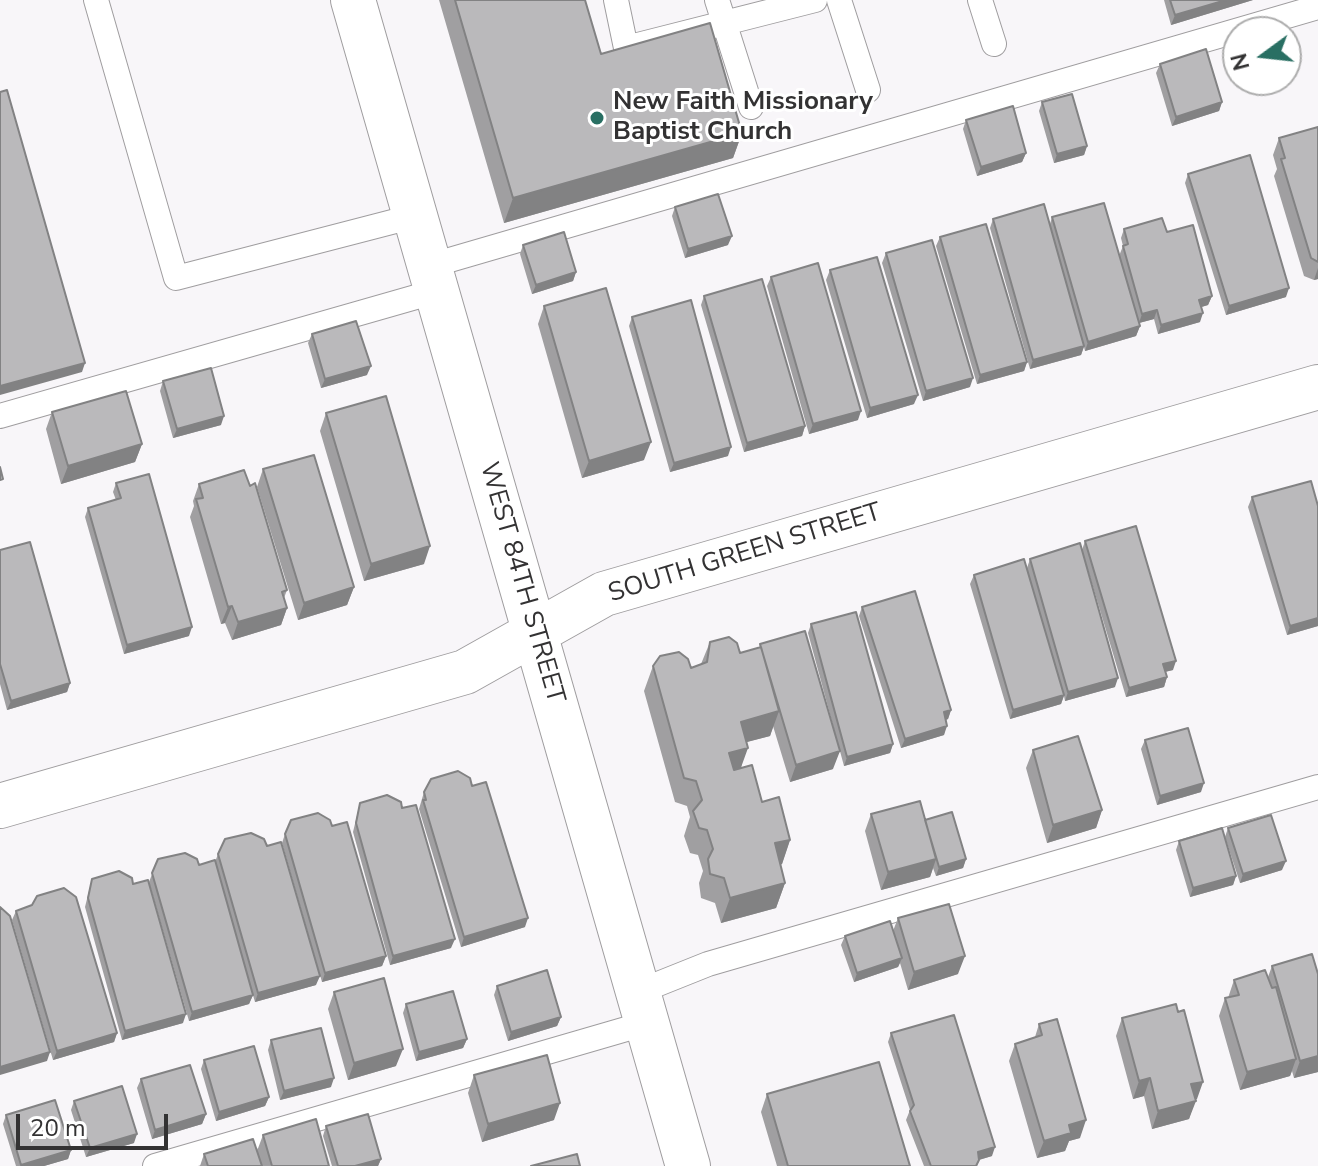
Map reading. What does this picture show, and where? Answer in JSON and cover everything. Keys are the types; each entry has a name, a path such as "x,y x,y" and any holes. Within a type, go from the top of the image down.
{"street":[{"name":"WEST 84TH STREET","path":"353,0 688,1166"},
{"name":"SOUTH GREEN STREET","path":"0,806 465,672 604,594 1318,387"}],"lane":[{"path":"96,0 176,278 415,216"},
{"path":"616,0 626,48 721,12 815,0"},
{"path":"839,0 868,90"},
{"path":"980,0 994,44"},
{"path":"0,416 433,279 1318,7"},
{"path":"721,12 751,107"},
{"path":"155,1166 642,1007 708,964 1318,787"}],"building":[{"name":"New Faith Missionary Baptist Church","path":"455,0 585,0 601,54 710,23 742,133 513,198"},
{"path":"1170,0 1226,0 1175,15"},
{"path":"1206,49 1222,102 1176,117 1160,64"},
{"path":"7,90 85,363 0,386 0,92"},
{"path":"1072,94 1087,146 1057,154 1042,102"},
{"path":"1013,106 1026,153 981,167 966,120"},
{"path":"1318,127 1318,262 1311,258 1281,159 1285,158 1279,138"},
{"path":"1250,155 1289,288 1229,306 1188,174"},
{"path":"718,194 732,236 688,249 675,207"},
{"path":"1104,203 1140,326 1088,342 1052,217"},
{"path":"1044,204 1084,346 1033,360 993,219"},
{"path":"1162,218 1167,232 1193,225 1212,296 1199,300 1203,313 1161,325 1157,310 1142,314 1123,246 1128,244 1124,229"},
{"path":"986,224 1027,362 980,375 940,237"},
{"path":"564,232 576,272 536,285 523,245"},
{"path":"932,240 973,378 926,391 886,253"},
{"path":"877,257 918,395 870,408 830,270"},
{"path":"818,263 861,411 813,424 771,277"},
{"path":"762,279 805,426 747,443 704,296"},
{"path":"606,288 651,442 589,461 544,306"},
{"path":"691,300 731,447 674,463 632,317"},
{"path":"356,321 371,366 325,379 312,334"},
{"path":"211,368 224,416 177,429 163,381"},
{"path":"126,391 142,444 68,466 52,412"},
{"path":"386,396 430,546 371,564 326,413"},
{"path":"314,455 354,587 304,603 263,469"},
{"path":"244,470 250,486 255,483 287,590 282,592 287,608 238,622 232,606 228,607 196,499 203,498 199,484"},
{"path":"149,474 192,627 127,645 88,508 121,498 116,483"},
{"path":"1311,481 1318,506 1318,618 1290,626 1252,497"},
{"path":"1136,526 1176,661 1163,664 1167,677 1129,688 1085,541"},
{"path":"30,542 70,683 11,701 0,664 0,550"},
{"path":"1080,543 1118,678 1068,692 1030,559"},
{"path":"1024,559 1064,695 1013,710 974,575"},
{"path":"915,591 951,710 944,712 947,726 905,739 862,607"},
{"path":"856,612 893,744 847,757 811,624"},
{"path":"805,631 840,751 796,765 760,644"},
{"path":"729,637 737,643 740,653 761,647 779,711 741,722 748,748 729,753 734,770 752,765 762,802 779,797 790,840 775,843 785,883 730,898 724,878 710,874 708,859 713,849 707,830 699,828 693,811 702,800 696,781 684,778 653,666 660,656 679,652 688,659 691,668 707,662 710,642"},
{"path":"1188,728 1204,783 1160,796 1145,740"},
{"path":"1078,736 1102,810 1053,825 1033,750"},
{"path":"458,771 470,778 472,786 486,782 528,918 464,937 423,800 426,800 424,792 431,779"},
{"path":"387,795 401,802 402,808 416,805 455,939 393,956 356,823 360,803"},
{"path":"920,801 936,859 888,872 871,814"},
{"path":"952,812 966,859 939,867 925,820"},
{"path":"318,813 330,820 332,826 347,822 386,956 325,973 285,834 291,820"},
{"path":"1271,815 1286,861 1243,874 1228,828"},
{"path":"1222,828 1236,876 1193,888 1179,841"},
{"path":"251,833 264,839 267,846 281,842 320,976 258,993 218,854 225,839"},
{"path":"185,853 197,859 199,865 215,860 253,995 192,1012 152,873 158,859"},
{"path":"119,871 132,878 133,884 148,880 186,1014 125,1031 88,898 92,879"},
{"path":"64,888 76,897 117,1033 57,1051 16,911 32,905 37,896"},
{"path":"949,904 965,956 914,972 898,918"},
{"path":"0,907 10,916 50,1052 0,1067"},
{"path":"890,921 902,958 857,973 845,936"},
{"path":"1312,954 1318,974 1318,1056 1300,1061 1272,966"},
{"path":"547,970 561,1017 511,1032 497,986"},
{"path":"1265,970 1272,988 1276,987 1296,1059 1247,1072 1225,998 1239,995 1234,980"},
{"path":"384,978 403,1049 354,1063 334,992"},
{"path":"453,991 467,1039 419,1052 406,1004"},
{"path":"1176,1004 1178,1012 1184,1010 1203,1082 1191,1084 1196,1101 1158,1111 1150,1078 1139,1081 1122,1018"},
{"path":"954,1015 995,1147 978,1152 976,1166 931,1166 910,1111 914,1105 891,1033"},
{"path":"1057,1019 1086,1120 1069,1125 1071,1133 1044,1141 1015,1044 1042,1035 1039,1024"},
{"path":"321,1028 334,1078 284,1091 271,1040"},
{"path":"254,1046 269,1097 219,1112 204,1060"},
{"path":"547,1055 560,1103 488,1124 474,1075"},
{"path":"879,1062 910,1166 788,1166 767,1094"},
{"path":"190,1065 206,1114 155,1130 141,1079"},
{"path":"122,1086 137,1134 90,1148 74,1101"},
{"path":"55,1100 71,1150 21,1165 6,1115"},
{"path":"368,1114 381,1159 355,1166 338,1166 326,1126"},
{"path":"316,1119 329,1166 272,1166 263,1135"},
{"path":"253,1139 262,1166 208,1166 204,1154"},
{"path":"577,1154 580,1166 531,1166"}],"place":[{"name":"New Faith Missionary Baptist Church","path":"597,118"}]}
